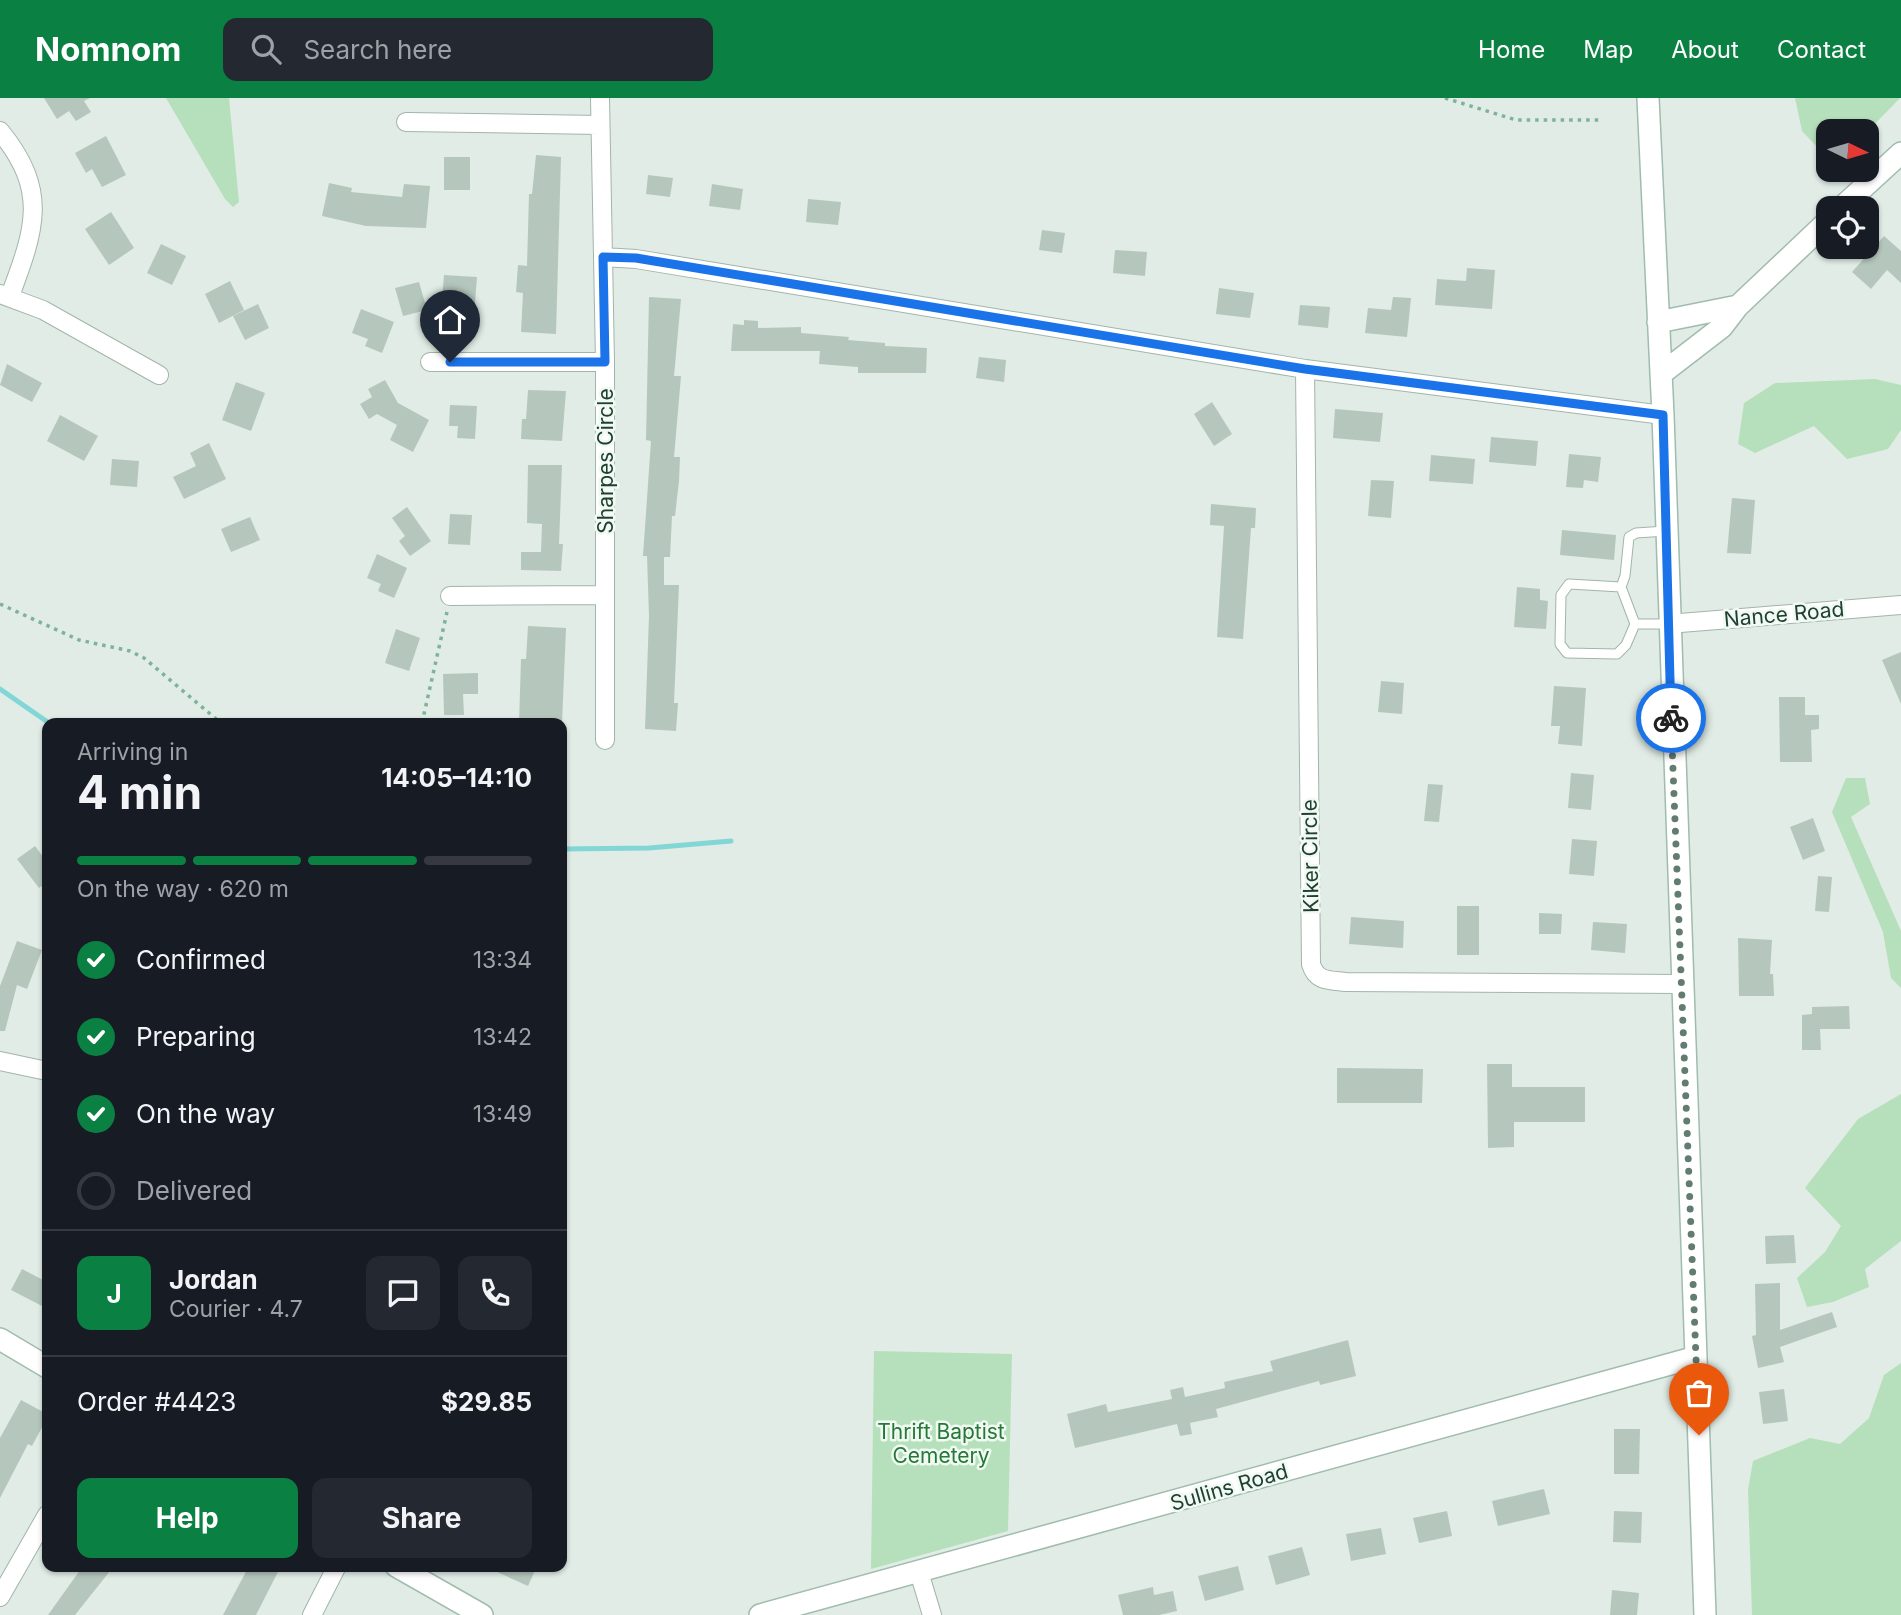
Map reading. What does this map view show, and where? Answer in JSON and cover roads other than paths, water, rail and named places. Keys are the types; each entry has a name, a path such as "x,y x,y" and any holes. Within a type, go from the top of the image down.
{"main road":[{"path":"1648,98 1663,415 1668,625 1705,1615"},
{"path":"1854,196 1901,153"},
{"path":"1661,374 1722,327 1738,306 1816,232"},
{"path":"1658,322 1738,306"},
{"path":"0,1339 42,1364"},
{"name":"Sullins Road","path":"760,1615 1696,1357"},
{"path":"407,1572 482,1615"}],"street":[{"name":"Sharpes Circle","path":"600,98 605,362 605,740"},
{"path":"406,122 600,125"},
{"path":"0,131 27,172 33,208 24,257 5,295 43,310 159,375"},
{"path":"603,257 636,258 1305,369 1663,415"},
{"path":"430,362 605,362"},
{"name":"Kiker Circle","path":"1305,369 1311,964 1315,974 1322,979 1346,982 1681,984"},
{"path":"450,596 604,595"},
{"name":"Nance Road","path":"1668,625 1901,605"},
{"path":"0,1061 42,1070"},
{"path":"0,1597 42,1524"},
{"path":"312,1615 334,1572"},
{"path":"919,1572 932,1615"}],"lane":[{"path":"1620,587 1625,576 1629,537 1636,533 1666,531"},
{"path":"1569,584 1620,587 1629,602 1635,624 1626,645 1617,654 1567,653 1560,644 1561,596 1569,584"},
{"path":"1635,624 1668,625"}],"waterway":[{"path":"0,689 42,718"},
{"path":"567,849 649,848 731,841"}],"park label":[{"name":"Thrift Baptist Cemetery","path":"941,1443"}]}
